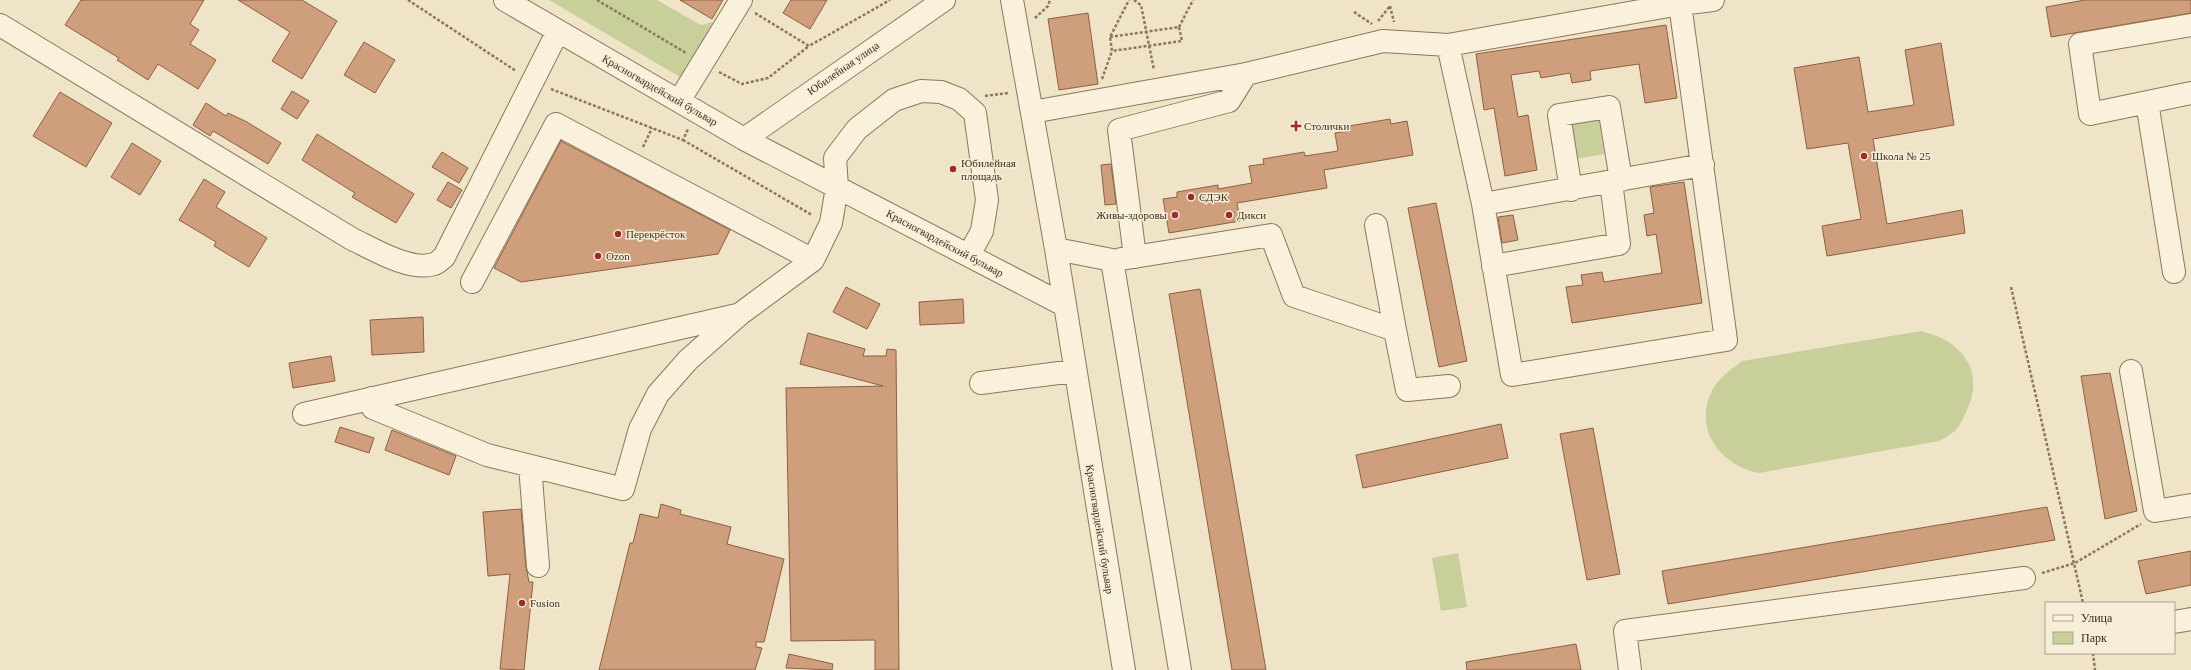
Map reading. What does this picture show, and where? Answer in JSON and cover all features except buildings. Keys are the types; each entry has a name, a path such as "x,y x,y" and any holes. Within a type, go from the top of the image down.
{"street":[{"name":"Красногвардейский бульвар","path":"505,0 744,139 1064,305 1124,670"},
{"name":"Юбилейная улица","path":"744,139 944,0"},
{"path":"1012,0 1056,249 1064,305"},
{"path":"1032,112 1246,74 1383,41 1448,45 1680,4 1713,0"},
{"path":"688,106 708,70 740,2"},
{"path":"1448,45 1483,204 1512,375 1726,340 1680,4"},
{"path":"0,25 352,239 391,257 418,266 434,264 444,257 558,32"},
{"path":"2191,25 2080,44 2090,114 2191,93"},
{"path":"1135,257 1119,130 1229,101 1246,74"},
{"path":"372,398 373,408 487,455 623,489 640,429 658,394 688,360 740,314 813,260 830,225 837,187 835,158 857,129 894,100 921,91 941,92 960,99 975,113 987,200 982,232 969,255"},
{"path":"2147,102 2174,272"},
{"path":"1494,266 1619,244 1616,181 1609,107 1559,115 1571,190"},
{"path":"472,282 556,124 813,260"},
{"path":"1483,204 1571,190 1703,165"},
{"path":"1376,225 1407,390 1449,386"},
{"path":"1056,249 1112,260 1270,235 1294,296 1395,330"},
{"path":"1112,260 1180,670"},
{"path":"304,414 740,314"},
{"path":"981,383 1074,371"},
{"path":"2131,371 2155,511 2191,504"},
{"path":"530,466 538,566"},
{"path":"1630,670 1624,631 2024,578"},
{"path":"2175,622 2191,619"}],"path":[{"path":"408,0 532,82 683,140 830,225"},
{"path":"597,0 708,70 717,71 742,84 768,78 809,46 890,0"},
{"path":"1033,19 1048,6 1050,0"},
{"path":"1097,100 1098,89 1112,52 1110,37 1129,0"},
{"path":"1134,0 1141,5 1150,46 1157,90"},
{"path":"1112,52 1182,41 1179,27 1193,0"},
{"path":"740,2 809,46"},
{"path":"1110,37 1179,27"},
{"path":"683,140 688,106"},
{"path":"2012,287 2083,602"},
{"path":"2024,578 2075,563 2138,527 2155,511"},
{"path":"2093,654 2095,670"}],"green space":[{"path":"549,0 657,0 701,25 712,22 719,29 685,80"},
{"path":"1599,119 1604,154 1576,159 1570,123"},
{"path":"1921,331 1935,335 1958,349 1966,358 1971,369 1973,382 1972,395 1967,410 1955,431 1939,441 1759,473 1745,469 1732,462 1721,453 1713,442 1708,430 1706,417 1707,403 1713,389 1719,381 1742,361"},
{"path":"1458,553 1467,607 1441,611 1432,558"}],"place":[{"name":"Столички","path":"1296,126"},
{"name":"Школа № 25","path":"1864,156"},
{"name":"Юбилейная площадь","path":"953,169"},
{"name":"СДЭК","path":"1191,197"},
{"name":"Живы-здоровы","path":"1175,215"},
{"name":"Дикси","path":"1229,215"},
{"name":"Перекрёсток","path":"618,234"},
{"name":"Ozon","path":"598,256"},
{"name":"Fusion","path":"522,603"}]}
